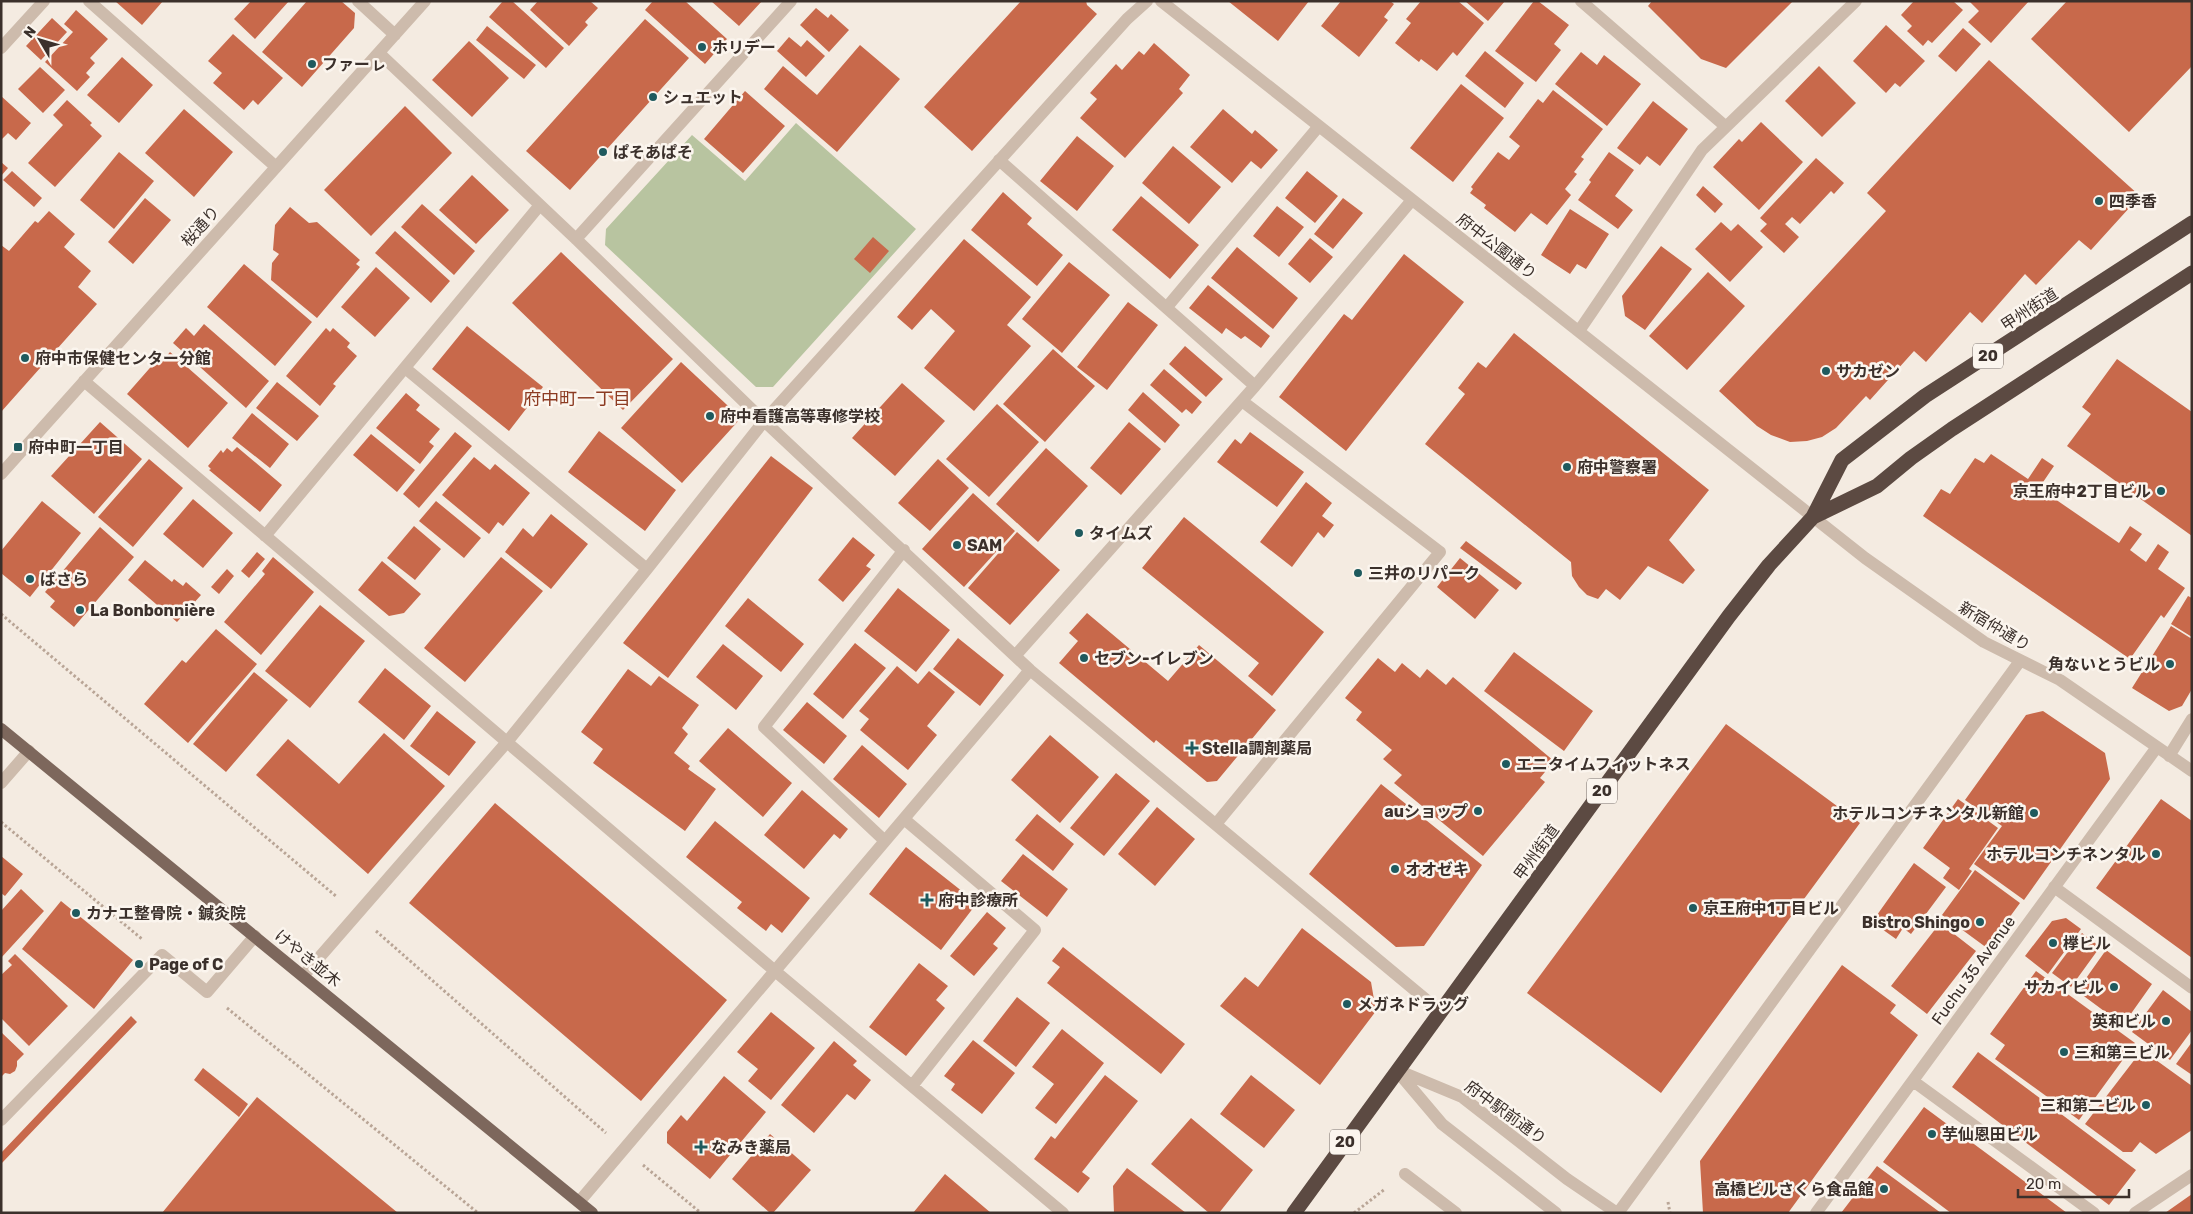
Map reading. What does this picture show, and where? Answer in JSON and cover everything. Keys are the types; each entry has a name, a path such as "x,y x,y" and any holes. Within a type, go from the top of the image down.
{"highway":[{"name":"甲州街道","path":"1294,1213 1729,616 1769,565 1813,517 1842,460 1925,396 2192,223"},
{"name":"甲州街道","path":"1813,517 1877,486 1911,458 1952,429 2192,273"}],"main road":[{"name":"けやき並木","path":"1,729 304,975 592,1213"}],"street":[{"path":"1,48 44,1"},
{"path":"89,1 275,166"},
{"path":"358,1 395,35"},
{"name":"桜通り","path":"1,474 275,166 425,1"},
{"path":"576,239 792,1"},
{"path":"304,975 507,742 648,570 764,421 999,160 1128,19 1147,1"},
{"name":"府中公園通り","path":"1161,1 1813,517"},
{"path":"1581,1 1725,126"},
{"path":"1579,331 1702,150 1856,1"},
{"path":"379,53 540,204 764,421 1030,670 1441,1012"},
{"path":"1167,307 1318,126"},
{"path":"999,160 1255,386"},
{"path":"1015,656 1242,401 1412,200"},
{"path":"265,536 540,204"},
{"path":"405,368 648,570"},
{"path":"84,381 775,971 1063,1213"},
{"path":"1216,824 1440,552 1242,401"},
{"name":"新宿仲通り","path":"1813,517 1865,558 1984,642 2060,680 2192,771"},
{"path":"885,841 764,727 904,550"},
{"path":"1618,1213 2020,661"},
{"path":"579,1202 1030,670"},
{"path":"2169,756 2192,718"},
{"name":"Fuchu 35 Avenue","path":"1816,1213 2157,747"},
{"path":"1,783 28,751"},
{"path":"904,819 1035,930 912,1086"},
{"path":"2054,887 2192,988"},
{"path":"1,1120 162,955 207,992 255,936"},
{"path":"1397,1070 1442,1124 1556,1213"},
{"name":"府中駅前通り","path":"1397,1070 1462,1097 1567,1179 1618,1213"},
{"path":"1913,1081 2094,1213"},
{"path":"1405,1174 1456,1213"},
{"path":"2136,1213 2192,1175"}],"path":[{"path":"1,822 162,955"},
{"path":"207,992 478,1213"},
{"path":"1354,1213 1405,1174"},
{"path":"1668,1202 1670,1213"}],"green space":[{"path":"796,123 916,229 773,387 756,387 605,245 606,229 692,135 745,181"}],"building":[{"path":"115,1 163,1 142,25"},
{"path":"251,1 289,1 255,39 234,19"},
{"path":"307,1 341,1 355,13 354,28 302,87 262,52"},
{"path":"503,1 512,1 564,48 546,68 489,17"},
{"path":"538,1 590,1 598,8 585,22 588,25 569,46 530,10"},
{"path":"653,1 685,1 727,39 705,64 645,10"},
{"path":"711,1 762,1 739,26"},
{"path":"1021,1 1086,1 1087,5 1097,14 972,151 924,107"},
{"path":"1228,1 1309,1 1278,41"},
{"path":"1341,1 1390,1 1394,4 1384,17 1388,20 1359,57 1321,26"},
{"path":"1421,1 1458,1 1484,23 1457,56 1453,52 1437,71 1421,59 1419,62 1395,43 1411,23 1406,19"},
{"path":"1465,1 1505,1 1488,21"},
{"path":"1534,1 1538,1 1569,25 1554,44 1561,50 1536,82 1495,51"},
{"path":"1652,1 1793,1 1726,68 1701,59 1648,6"},
{"path":"1914,1 1953,1 1963,10 1932,43 1928,40 1923,46 1907,31 1912,26 1901,15"},
{"path":"1969,1 2029,1 1991,43 1968,22 1979,11"},
{"path":"2067,1 2192,1 2192,66 2129,132 2031,39"},
{"path":"816,8 828,18 831,14 849,30 829,52 800,25"},
{"path":"76,10 108,39 90,58 95,63 86,73 90,77 77,91 45,62 73,32 64,24"},
{"path":"52,18 67,32 41,60 26,46"},
{"path":"645,19 689,58 570,190 526,151"},
{"path":"1886,25 1925,61 1900,87 1895,83 1886,93 1853,61"},
{"path":"487,26 536,65 524,79 476,40"},
{"path":"1963,28 1981,44 1956,72 1938,56"},
{"path":"233,34 283,78 258,105 253,100 244,110 213,83 222,73 208,61"},
{"path":"789,37 801,47 807,40 825,56 806,77 777,51"},
{"path":"469,41 509,78 472,117 432,80"},
{"path":"1154,43 1190,75 1179,89 1183,93 1125,158 1080,118 1097,99 1090,93 1116,64 1122,70 1139,51 1144,55"},
{"path":"860,45 900,79 837,152 764,89 783,66 817,95"},
{"path":"1485,51 1524,83 1505,108 1465,76"},
{"path":"1581,52 1597,65 1604,55 1641,84 1607,126 1555,84"},
{"path":"122,57 153,85 119,123 87,95"},
{"path":"1989,60 2140,196 2091,250 2079,240 2036,285 2025,274 1982,323 1970,312 1926,362 1914,351 1870,400 1866,396 1836,428 1822,437 1807,441 1790,442 1771,435 1757,426 1719,391 1886,211 1867,193"},
{"path":"1819,66 1856,103 1822,137 1785,101"},
{"path":"40,67 65,90 43,113 18,89"},
{"path":"1461,84 1504,118 1453,182 1410,148"},
{"path":"1553,90 1603,129 1581,157 1584,159 1574,172 1577,174 1565,189 1571,195 1547,225 1531,213 1515,232 1484,208 1486,205 1470,193 1473,189 1471,187 1498,152 1509,160 1520,146 1509,137 1538,99 1543,103"},
{"path":"745,91 785,126 743,173 704,139"},
{"path":"1,96 31,123 16,140 8,133 1,140"},
{"path":"67,100 92,123 90,125 102,136 55,187 28,163 63,125 53,115"},
{"path":"1653,101 1688,129 1660,166 1647,156 1640,165 1617,148"},
{"path":"405,106 452,153 371,236 324,190"},
{"path":"184,109 233,152 194,197 145,153"},
{"path":"1223,109 1252,134 1255,130 1278,150 1261,169 1251,161 1232,183 1190,147"},
{"path":"1761,122 1803,162 1759,210 1713,167 1739,139 1742,142"},
{"path":"1077,136 1114,166 1077,211 1040,181"},
{"path":"1173,146 1221,187 1189,224 1142,183"},
{"path":"119,152 154,181 114,229 80,200"},
{"path":"1609,152 1634,170 1615,196 1633,210 1618,229 1578,200 1591,182 1589,180"},
{"path":"1816,158 1844,183 1834,194 1831,191 1800,224 1792,217 1785,224 1799,237 1784,253 1760,231 1767,224 1760,218"},
{"path":"1,162 8,168 1,176"},
{"path":"12,171 42,198 34,207 3,180"},
{"path":"1307,171 1338,196 1315,223 1285,198"},
{"path":"472,175 509,210 476,244 439,210"},
{"path":"1703,186 1723,204 1715,213 1696,195"},
{"path":"1003,192 1032,218 1027,224 1063,255 1037,286 971,230"},
{"path":"1141,196 1199,245 1170,279 1112,230"},
{"path":"145,198 171,220 133,264 108,242"},
{"path":"1343,198 1363,213 1333,249 1314,234"},
{"path":"422,204 475,251 454,275 401,227"},
{"path":"1277,206 1304,227 1279,257 1253,236"},
{"path":"290,207 309,223 317,222 360,260 356,264 360,267 317,318 271,280 272,263 279,254 273,250 275,225"},
{"path":"1570,209 1609,234 1586,269 1577,264 1570,274 1541,255"},
{"name":"府中市保健センター分館","path":"49,211 75,234 64,247 91,271 78,287 97,304 1,412 1,245 9,251 35,221 38,223"},
{"path":"1721,222 1731,231 1738,224 1763,247 1730,282 1695,249"},
{"path":"395,231 450,281 431,303 375,253"},
{"path":"873,237 889,251 870,273 854,259"},
{"path":"1310,238 1333,257 1310,283 1288,264"},
{"path":"964,239 1031,297 1007,325 1031,346 974,411 924,368 955,331 931,309 912,330 897,317"},
{"path":"1661,246 1692,269 1645,330 1625,316 1622,296"},
{"path":"1237,247 1298,298 1273,329 1211,278"},
{"path":"561,252 673,359 623,410 512,303"},
{"path":"1404,254 1464,302 1346,451 1279,397 1344,314 1352,320"},
{"path":"1069,262 1110,295 1062,353 1022,319"},
{"path":"244,264 312,322 275,366 207,307"},
{"path":"376,267 410,298 375,337 341,307"},
{"path":"1708,272 1745,306 1687,370 1649,336"},
{"path":"1208,285 1270,336 1261,348 1245,336 1241,339 1226,328 1222,334 1189,308"},
{"path":"1128,302 1158,325 1107,390 1077,367"},
{"path":"204,324 269,381 246,408 173,343 186,328 194,336"},
{"path":"467,326 543,387 509,431 432,369"},
{"path":"326,328 330,332 333,328 350,343 347,347 357,356 333,384 336,386 320,406 286,376"},
{"name":"府中警察署","path":"1514,333 1709,490 1669,540 1695,570 1683,584 1648,566 1620,600 1606,589 1598,599 1587,595 1572,576 1571,562 1425,444 1465,394 1458,388 1478,362 1486,368"},
{"path":"1185,346 1223,379 1206,397 1169,364"},
{"path":"1053,349 1095,386 1045,442 1003,404"},
{"path":"170,352 228,403 188,448 127,394 156,361 160,364"},
{"name":"京王府中2丁目ビル","path":"2117,359 2192,412 2192,536 2067,446 2091,414 2082,407"},
{"path":"681,362 741,418 682,483 621,428"},
{"path":"1164,369 1202,402 1192,414 1186,409 1182,413 1150,385"},
{"path":"277,382 319,416 297,441 256,408"},
{"path":"902,383 945,421 895,476 852,438"},
{"path":"1143,392 1180,425 1165,443 1128,410"},
{"path":"406,393 420,405 416,410 440,429 429,442 434,446 420,464 376,428"},
{"path":"997,404 1039,442 989,497 946,459"},
{"path":"252,413 289,444 270,468 232,438"},
{"path":"100,422 142,459 94,514 51,476"},
{"path":"1129,422 1161,449 1121,495 1090,468"},
{"path":"599,431 676,490 645,531 568,472"},
{"path":"455,432 472,446 419,508 403,494"},
{"path":"1250,432 1304,472 1277,507 1217,462 1235,439 1241,444"},
{"path":"371,434 415,470 397,492 353,455"},
{"path":"237,447 282,485 260,512 209,470 211,469 208,466 221,450 223,453 227,448 232,452"},
{"path":"1046,448 1088,486 1038,542 996,504"},
{"path":"1991,454 2028,479 2042,458 2054,466 2039,488 2119,543 2130,526 2142,534 2130,550 2146,562 2158,544 2169,552 2158,569 2185,588 2164,618 2161,615 2130,659 1923,516 1941,489 1950,494 1975,458 1984,463"},
{"path":"771,456 813,488 668,678 623,643"},
{"path":"474,457 490,470 495,464 530,493 503,526 498,522 489,534 442,495"},
{"path":"149,459 183,488 133,547 98,517"},
{"path":"938,459 969,488 930,531 898,503"},
{"path":"1306,482 1332,503 1322,516 1334,525 1324,538 1318,532 1292,567 1260,542"},
{"path":"973,493 1015,531 964,587 922,549"},
{"path":"193,499 233,533 203,568 163,534"},
{"path":"42,501 81,533 30,597 1,573 1,551"},
{"path":"436,501 481,538 464,558 419,521"},
{"path":"551,514 588,544 551,589 505,552 523,528 533,537"},
{"path":"1184,517 1324,632 1272,696 1248,676 1259,663 1142,568"},
{"path":"414,526 441,549 415,580 387,558"},
{"path":"100,527 134,557 74,627 50,607 55,601 45,592"},
{"path":"1017,532 1060,570 1010,625 968,588"},
{"path":"853,537 875,555 866,566 871,569 843,602 818,580"},
{"path":"1466,541 1522,583 1516,590 1460,548"},
{"path":"257,552 265,559 249,578 241,571"},
{"path":"273,557 314,592 261,655 224,622 265,574 262,571"},
{"path":"501,557 543,591 465,682 424,648"},
{"path":"1460,558 1499,590 1475,619 1437,587"},
{"path":"145,560 172,582 174,579 183,586 186,582 201,595 177,622 128,580"},
{"path":"382,561 421,594 404,613 389,616 358,590"},
{"path":"227,569 234,576 219,594 211,587"},
{"path":"898,588 950,630 916,672 864,631"},
{"path":"2188,596 2192,598 2192,637 2171,624"},
{"path":"748,598 804,644 781,672 725,626"},
{"path":"320,605 365,641 310,708 265,671"},
{"path":"1087,613 1168,681 1199,645 1276,710 1217,781 1207,782 1156,740 1154,743 1059,663 1078,641 1069,633"},
{"name":"角ないとうビル","path":"2171,626 2192,639 2192,689 2182,706 2169,711 2132,688"},
{"path":"216,629 257,664 188,743 144,704 182,660 186,663"},
{"path":"958,638 1004,675 980,706 933,669"},
{"path":"855,643 886,668 843,719 813,694"},
{"path":"723,644 763,676 736,710 696,677"},
{"path":"1514,652 1593,711 1564,751 1484,691"},
{"path":"1378,658 1395,672 1402,663 1420,678 1427,669 1446,685 1453,677 1554,761 1540,778 1545,782 1483,856 1394,783 1402,775 1383,759 1392,750 1356,720 1362,712 1345,698"},
{"path":"897,666 918,684 929,671 955,692 927,726 937,735 908,770 860,730 869,719 859,711"},
{"path":"385,668 431,706 404,740 358,702"},
{"path":"628,669 651,686 659,676 699,705 682,728 688,734 674,753 690,766 688,769 716,789 685,831 593,763 603,749 581,732"},
{"path":"254,672 288,700 226,772 193,744"},
{"path":"807,702 847,736 824,764 783,730"},
{"path":"437,711 476,742 449,776 410,746"},
{"name":"ホテルコンチネンタル新館","path":"2043,711 2105,753 2110,779 2024,900 1974,864 2002,826 1965,800 2026,715"},
{"name":"京王府中1丁目ビル","path":"1726,724 1860,823 1661,1093 1527,993"},
{"path":"728,728 792,783 763,817 699,761"},
{"path":"384,733 445,786 368,874 256,775 288,739 339,784"},
{"path":"1050,735 1099,777 1060,823 1011,780"},
{"path":"862,745 907,784 879,818 833,779"},
{"path":"1116,773 1150,801 1104,856 1070,828"},
{"name":"オオゼキ","path":"1381,784 1482,865 1424,946 1396,947 1309,874"},
{"path":"802,790 848,829 840,839 834,834 804,869 764,835"},
{"path":"1958,799 1998,828 1969,869 1972,871 1959,890 1943,878 1950,868 1923,848"},
{"name":"ホテルコンチネンタル","path":"2161,799 2192,821 2192,958 2096,888"},
{"path":"495,803 727,1000 641,1101 409,903"},
{"path":"1157,807 1195,839 1155,886 1118,854"},
{"path":"1037,814 1074,844 1053,871 1015,840"},
{"path":"715,821 810,898 782,933 771,924 766,931 737,908 742,902 686,857"},
{"path":"906,847 977,903 941,950 869,894"},
{"path":"1023,854 1068,889 1047,917 1001,881"},
{"path":"1,856 23,874 5,896 1,893"},
{"path":"1914,863 1946,887 1911,934 1903,928 1896,939 1872,922"},
{"path":"1975,870 2020,903 1987,948 1942,915"},
{"path":"21,889 44,911 1,958 1,911"},
{"path":"61,901 133,960 94,1009 22,949"},
{"path":"987,912 1006,928 993,944 998,948 974,976 950,956"},
{"name":"﨔ビル","path":"2066,918 2081,929 2048,974 2025,956 2052,921"},
{"path":"1940,923 1976,951 1927,1014 1891,986"},
{"path":"1302,928 1371,982 1376,1011 1320,1085 1220,1006 1245,977 1258,987"},
{"path":"2082,933 2100,947 2071,987 2052,973"},
{"path":"1063,947 1185,1044 1161,1074 1047,983 1060,967 1052,961"},
{"name":"サカイビル","path":"2106,950 2152,984 2123,1025 2077,991"},
{"path":"15,954 68,1006 29,1046 1,1018 1,975 12,965 8,961"},
{"path":"919,963 948,986 936,1000 945,1008 906,1056 869,1027"},
{"path":"1842,965 1896,1005 1890,1013 1918,1035 1788,1213 1703,1213 1700,1161"},
{"name":"三和第三ビル","path":"2036,971 2135,1043 2079,1120 1995,1059 2005,1045 1990,1034"},
{"name":"英和ビル","path":"2163,990 2192,1012 2192,1030 2170,1060 2132,1032"},
{"path":"1017,997 1050,1023 1016,1067 983,1041"},
{"path":"771,1012 815,1048 771,1100 748,1081 758,1069 737,1052"},
{"path":"131,1016 137,1022 1,1164 1,1153"},
{"path":"1062,1029 1104,1063 1056,1124 1035,1108 1054,1084 1032,1067"},
{"path":"1,1032 24,1054 17,1061 15,1071 10,1074 5,1073 1,1077"},
{"path":"973,1040 1015,1073 982,1114 951,1090 955,1084 944,1076"},
{"path":"834,1041 857,1061 853,1065 871,1080 855,1100 847,1094 814,1133 781,1105"},
{"path":"2192,1042 2192,1075 2176,1064"},
{"name":"三和第二ビル","path":"2142,1050 2192,1086 2192,1130 2156,1154 2140,1142 2132,1152 2123,1152 2085,1124"},
{"path":"1978,1052 2136,1170 2109,1205 1952,1087"},
{"path":"203,1068 248,1104 239,1117 194,1080"},
{"path":"1105,1075 1138,1101 1082,1172 1090,1178 1078,1193 1034,1159 1051,1136 1055,1139"},
{"path":"1251,1075 1295,1110 1264,1148 1220,1114"},
{"path":"724,1076 766,1112 710,1179 667,1143 667,1132 681,1115 687,1121"},
{"path":"257,1097 398,1213 162,1213"},
{"name":"芋仙恩田ビル","path":"1924,1107 2067,1213 1951,1213 1883,1162"},
{"path":"1191,1118 1253,1170 1219,1213 1209,1213 1151,1164"},
{"path":"770,1134 811,1170 773,1213 770,1213 732,1179"},
{"name":"高橋ビルさくら食品館","path":"1877,1166 1941,1213 1841,1213"},
{"path":"1127,1168 1186,1213 1114,1213 1113,1186"},
{"path":"945,1174 991,1213 913,1213"},
{"path":"2192,1194 2192,1213 2165,1213"}],"place":[{"name":"ホリデー","path":"702,47"},
{"name":"ファーㇾ","path":"312,64"},
{"name":"シュエット","path":"653,97"},
{"name":"ぱそあぱそ","path":"603,152"},
{"name":"四季香","path":"2099,201"},
{"name":"府中市保健センター分館","path":"25,358"},
{"name":"サカゼン","path":"1826,371"},
{"name":"府中看護高等専修学校","path":"710,416"},
{"name":"府中町一丁目","path":"18,447"},
{"name":"府中警察署","path":"1567,467"},
{"name":"京王府中2丁目ビル","path":"2161,491"},
{"name":"タイムズ","path":"1079,533"},
{"name":"SAM","path":"957,545"},
{"name":"三井のリパーク","path":"1358,573"},
{"name":"ばさら","path":"30,579"},
{"name":"La Bonbonnière","path":"80,610"},
{"name":"セブン-イレブン","path":"1084,658"},
{"name":"角ないとうビル","path":"2170,664"},
{"name":"Stella調剤薬局","path":"1192,748"},
{"name":"エニタイムフィットネス","path":"1506,764"},
{"name":"auショップ","path":"1478,811"},
{"name":"ホテルコンチネンタル新館","path":"2034,813"},
{"name":"ホテルコンチネンタル","path":"2156,854"},
{"name":"オオゼキ","path":"1395,869"},
{"name":"府中診療所","path":"927,900"},
{"name":"京王府中1丁目ビル","path":"1693,908"},
{"name":"カナエ整骨院・鍼灸院","path":"76,913"},
{"name":"Bistro Shingo","path":"1980,922"},
{"name":"﨔ビル","path":"2053,943"},
{"name":"Page of C","path":"139,964"},
{"name":"サカイビル","path":"2114,987"},
{"name":"メガネドラッグ","path":"1347,1004"},
{"name":"英和ビル","path":"2166,1021"},
{"name":"三和第三ビル","path":"2064,1052"},
{"name":"三和第二ビル","path":"2146,1105"},
{"name":"芋仙恩田ビル","path":"1932,1134"},
{"name":"なみき薬局","path":"701,1147"},
{"name":"高橋ビルさくら食品館","path":"1884,1189"}],"district":[{"name":"府中町一丁目","path":"577,399"}]}
